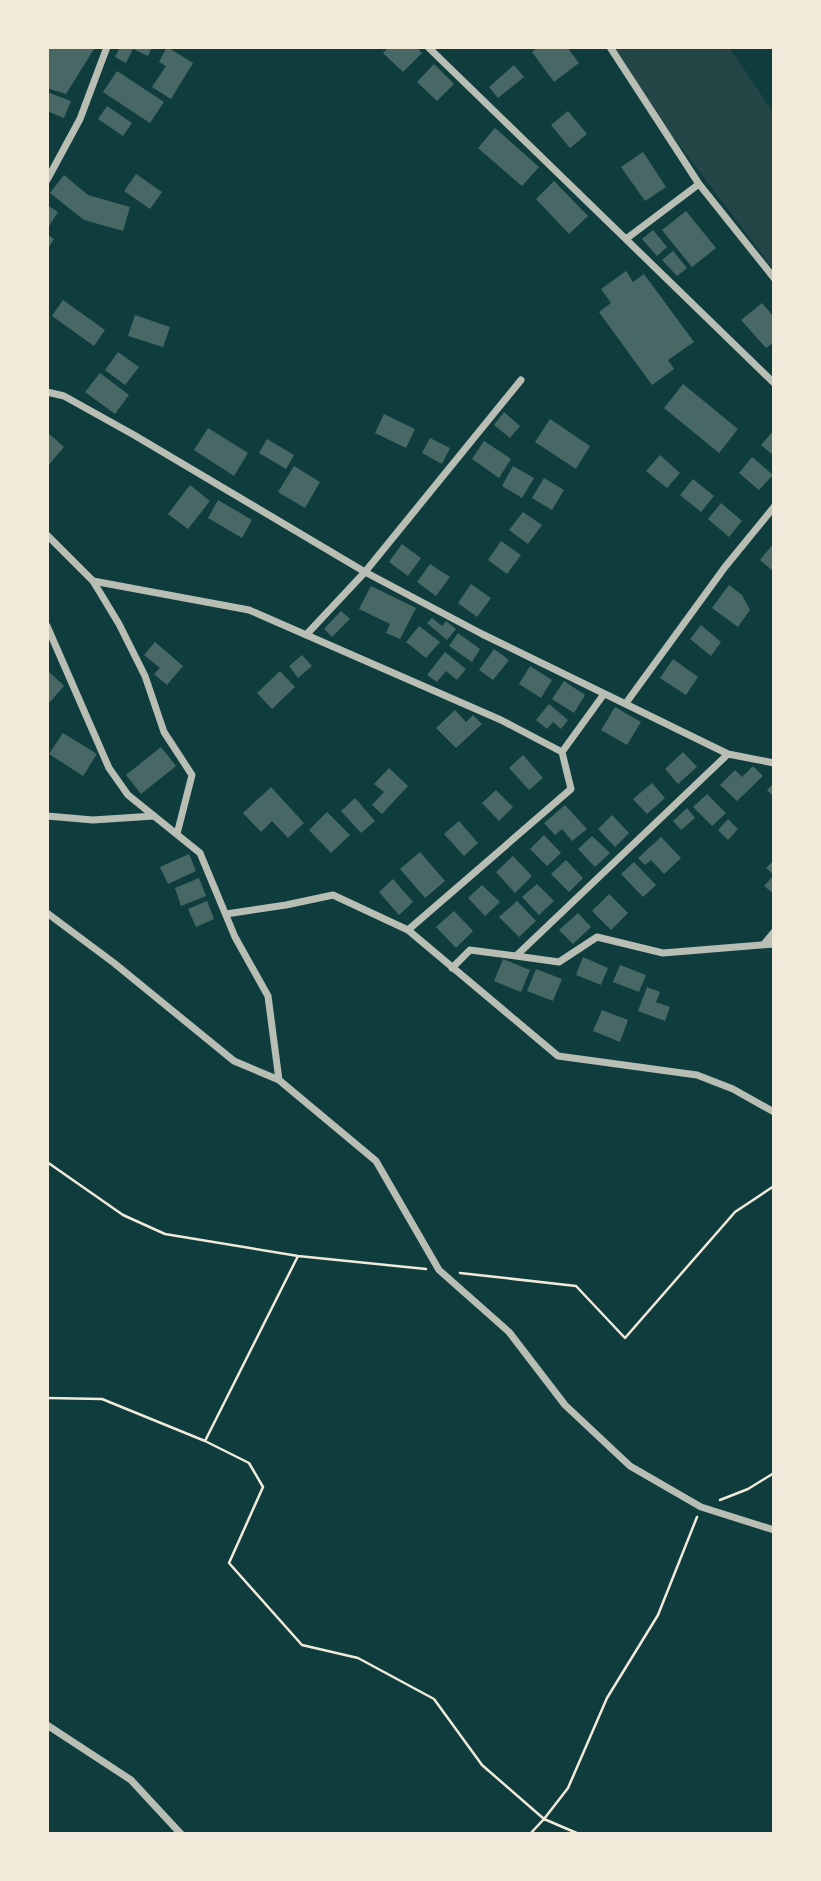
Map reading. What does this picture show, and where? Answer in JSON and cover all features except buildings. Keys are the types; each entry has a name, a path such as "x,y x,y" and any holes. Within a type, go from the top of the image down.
{"street":[{"path":"47,180 80,119 107,47"},
{"path":"429,47 774,383"},
{"path":"610,47 699,184 774,278"},
{"path":"626,239 699,184"},
{"path":"306,635 365,572 521,380"},
{"path":"47,392 64,396 134,435 365,572 604,695 626,703 728,754 774,763"},
{"path":"626,703 725,567 774,507"},
{"path":"47,535 93,581 145,676 164,732 191,775 177,834"},
{"path":"93,581 249,610 501,720 562,752 571,789 408,930"},
{"path":"47,626 49,638 109,768 128,795 200,853 235,937 268,996 279,1080"},
{"path":"562,752 604,695"},
{"path":"516,956 728,754"},
{"path":"47,816 93,820 154,816"},
{"path":"226,914 333,895 408,930 558,1056 697,1075 733,1089 774,1112"},
{"path":"47,913 114,963 234,1061 279,1080 376,1161 439,1270 509,1332 565,1405 631,1466 701,1507 774,1531"},
{"path":"764,944 774,932"},
{"path":"452,968 470,950 558,962 597,937 663,953 774,944"},
{"path":"47,1725 131,1780 181,1834"}],"path":[{"path":"205,1441 298,1256"},
{"path":"47,1398 102,1399 249,1462 263,1487 229,1563 302,1645 358,1658 434,1699 482,1765 544,1819 579,1834"},
{"path":"530,1834 568,1788 607,1698 658,1615 701,1507 748,1489 774,1473"}],"shaded area":[{"path":"610,47 729,47 774,114 774,270 628,77"}]}
